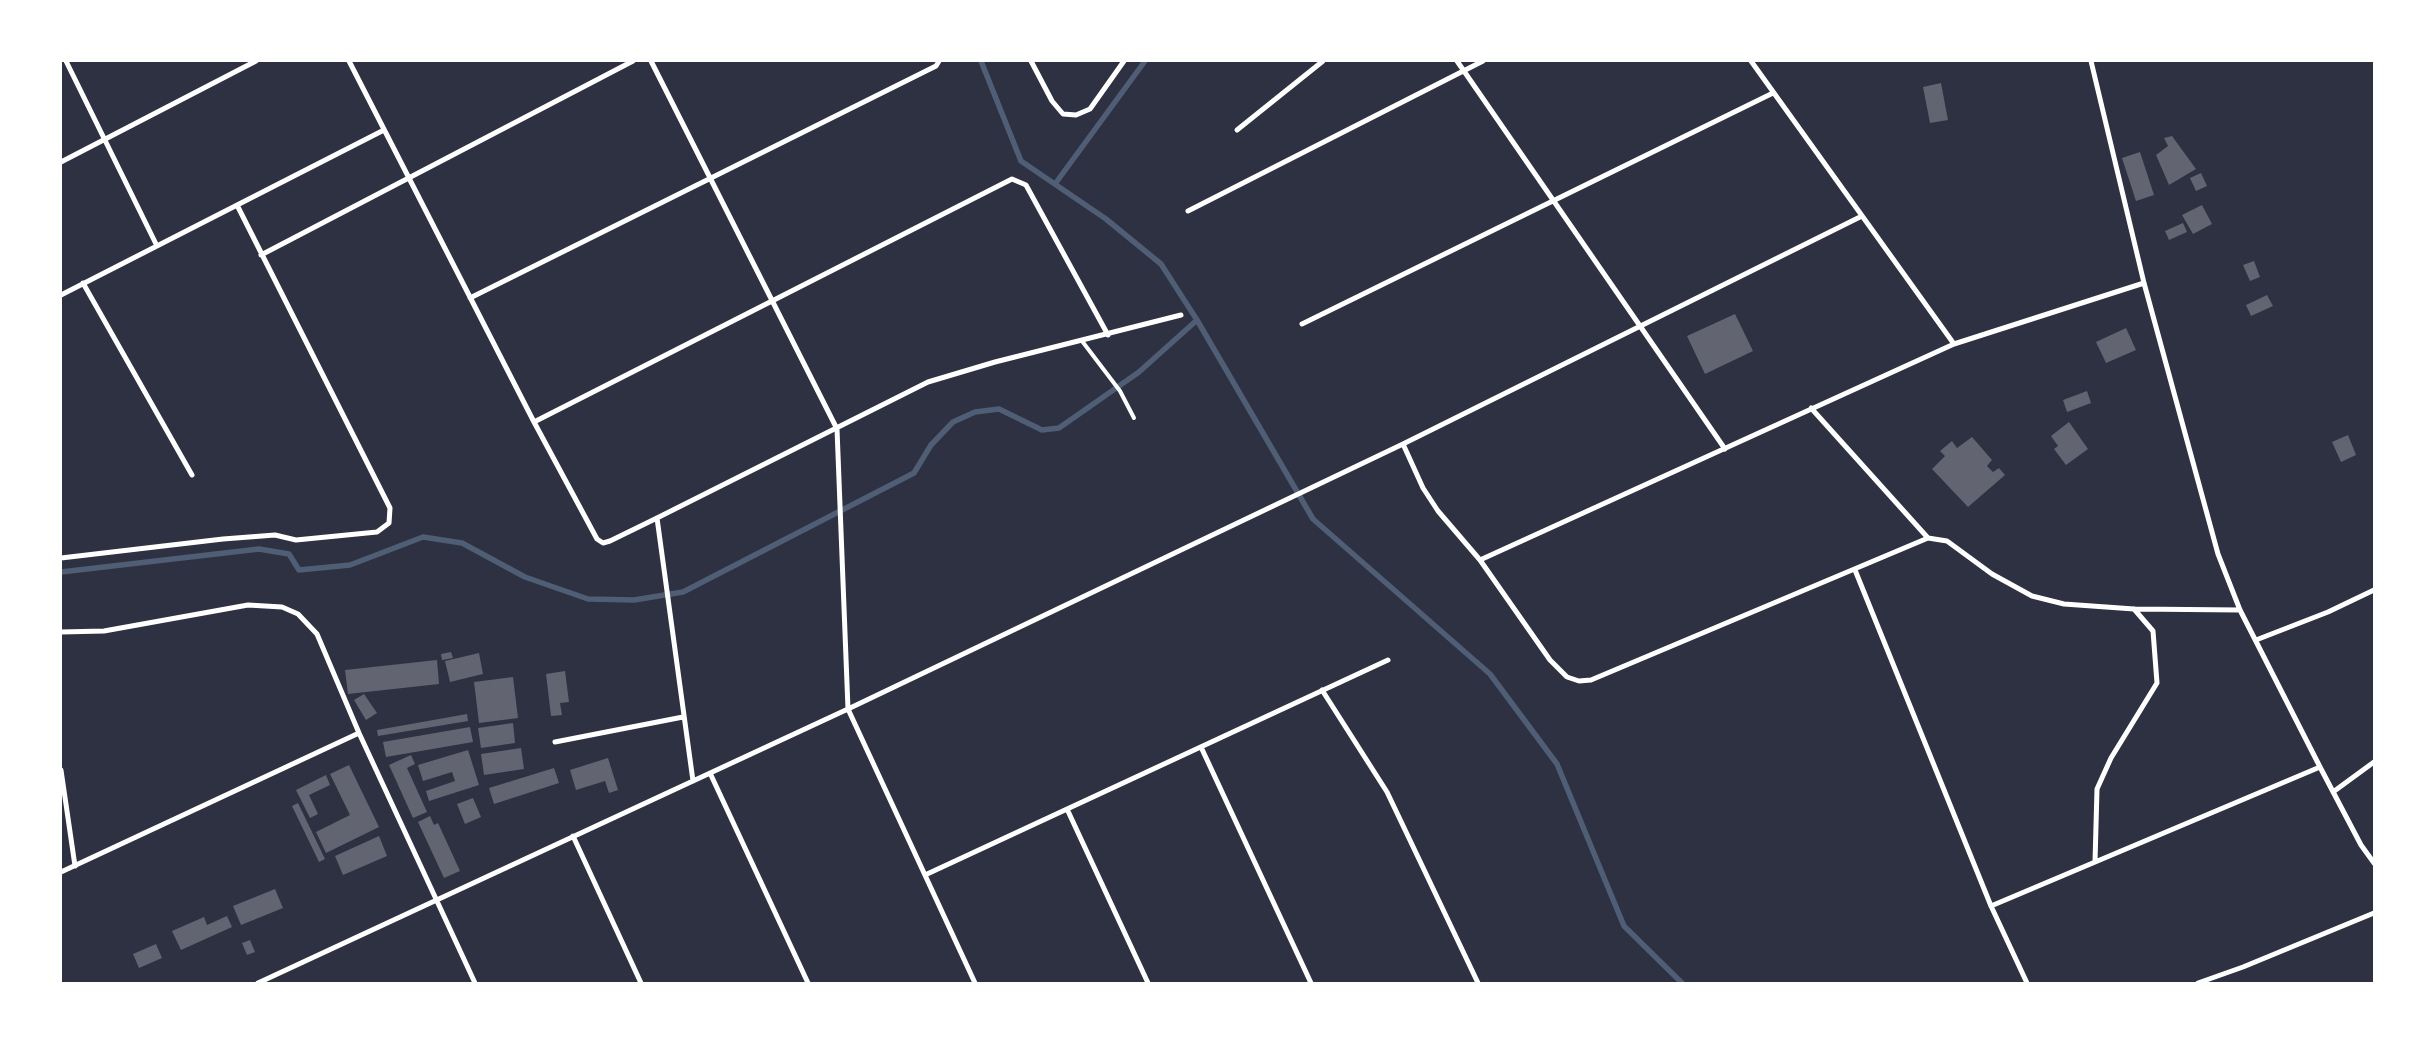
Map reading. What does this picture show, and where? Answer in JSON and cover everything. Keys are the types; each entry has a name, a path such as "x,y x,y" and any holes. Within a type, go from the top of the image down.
{"street":[{"path":"66,61 103,140 157,246"},
{"path":"61,162 256,61"},
{"path":"348,61 534,422 597,539 602,543 610,541 838,429 928,382 995,362 1108,335 1181,315"},
{"path":"261,255 633,61"},
{"path":"651,61 771,301 838,429 848,709 975,983"},
{"path":"470,298 936,66 938,61"},
{"path":"1031,61 1052,101 1063,114 1076,115 1090,109 1124,61"},
{"path":"1237,130 1323,61"},
{"path":"1457,61 1725,449"},
{"path":"1188,211 1482,61"},
{"path":"1751,61 1954,344"},
{"path":"2091,61 2144,283 2218,554 2240,610 2361,845 2374,863"},
{"path":"1302,324 1773,93"},
{"path":"61,294 384,130"},
{"path":"534,422 1012,179 1026,185 1108,335"},
{"path":"61,558 223,539 275,535 296,540 377,532 390,523 390,508 237,205"},
{"path":"258,983 848,709 1403,444 1862,216"},
{"path":"83,283 192,475"},
{"path":"1480,560 1954,344 2144,283"},
{"path":"1812,408 1928,538"},
{"path":"1403,444 1423,488 1438,511 1480,560 1550,660 1568,676 1579,680 1591,680 1856,570 1928,538 1947,540 1992,574 2032,596 2064,604 2134,609 2240,610"},
{"path":"657,518 693,781"},
{"path":"1856,570 1991,906 2027,983"},
{"path":"2256,640 2328,612 2374,590"},
{"path":"61,632 104,631 248,605 282,607 298,614 317,634 359,733 475,983"},
{"path":"2095,862 2097,789 2111,758 2157,682 2153,631 2134,609"},
{"path":"925,875 1388,660"},
{"path":"1322,690 1388,792 1478,983"},
{"path":"555,742 683,717"},
{"path":"61,872 359,733"},
{"path":"1201,747 1311,983"},
{"path":"2333,792 2374,762"},
{"path":"1991,906 2320,767"},
{"path":"61,770 75,866"},
{"path":"710,773 808,983"},
{"path":"1067,809 1148,983"},
{"path":"574,836 642,983"},
{"path":"2198,983 2243,967 2374,913"}],"lane":[{"path":"1082,341 1120,392 1134,418"}],"building":[{"path":"1941,83 1948,120 1930,123 1923,87"},
{"path":"2172,136 2196,169 2169,185 2156,155 2168,146 2164,138"},
{"path":"2140,152 2154,195 2136,201 2122,158"},
{"path":"2201,173 2207,186 2196,191 2190,178"},
{"path":"2202,205 2212,224 2193,234 2182,215"},
{"path":"2183,223 2187,232 2169,240 2165,231"},
{"path":"2254,261 2260,277 2250,281 2243,265"},
{"path":"2267,295 2273,306 2251,316 2246,305"},
{"path":"1735,314 1753,351 1705,374 1687,336"},
{"path":"2126,328 2136,350 2106,363 2096,342"},
{"path":"2087,391 2091,403 2067,412 2063,400"},
{"path":"2069,422 2088,449 2066,465 2054,449 2058,446 2051,436"},
{"path":"2348,435 2356,455 2341,462 2332,442"},
{"path":"1972,437 1992,460 1987,466 1993,472 1999,468 2005,475 1968,507 1932,469 1945,456 1940,451 1952,441 1957,448"},
{"path":"451,652 453,658 442,660 441,654"},
{"path":"479,653 483,674 450,682 445,661"},
{"path":"437,660 439,684 348,694 345,670"},
{"path":"565,671 569,702 560,703 562,715 551,716 546,674"},
{"path":"513,677 518,718 479,723 474,682"},
{"path":"364,694 377,713 366,720 354,700"},
{"path":"467,714 468,721 378,736 377,730"},
{"path":"513,723 515,743 481,748 478,728"},
{"path":"470,727 473,742 386,757 383,742"},
{"path":"521,748 524,769 484,775 481,754"},
{"path":"468,750 479,785 429,801 426,791 455,781 452,772 423,781 418,765"},
{"path":"411,755 415,764 407,768 427,812 413,818 389,765"},
{"path":"608,758 618,790 609,793 605,781 576,790 570,770"},
{"path":"349,765 379,827 326,853 316,832 350,815 330,774"},
{"path":"554,768 559,783 494,804 489,788"},
{"path":"326,775 330,785 309,795 318,814 310,818 296,790"},
{"path":"473,798 481,817 465,824 457,804"},
{"path":"298,803 325,859 319,862 292,806"},
{"path":"430,816 434,825 438,823 460,871 444,878 418,822"},
{"path":"379,836 387,856 343,875 335,856"},
{"path":"275,889 283,908 241,925 233,906"},
{"path":"227,916 232,927 181,950 172,931 204,917 207,925"},
{"path":"250,940 255,952 247,955 242,943"},
{"path":"156,944 162,958 139,968 133,954"}],"waterway":[{"path":"981,61 1021,161 1106,219 1161,264 1197,320 1313,519 1490,674 1557,764 1624,926 1682,983"},
{"path":"1055,184 1145,61"},
{"path":"61,572 259,549 289,554 299,570 350,565 423,537 462,543 525,577 588,599 634,600 683,592 914,473 931,445 953,422 975,412 999,409 1042,430 1059,428 1139,372 1197,320"}]}
